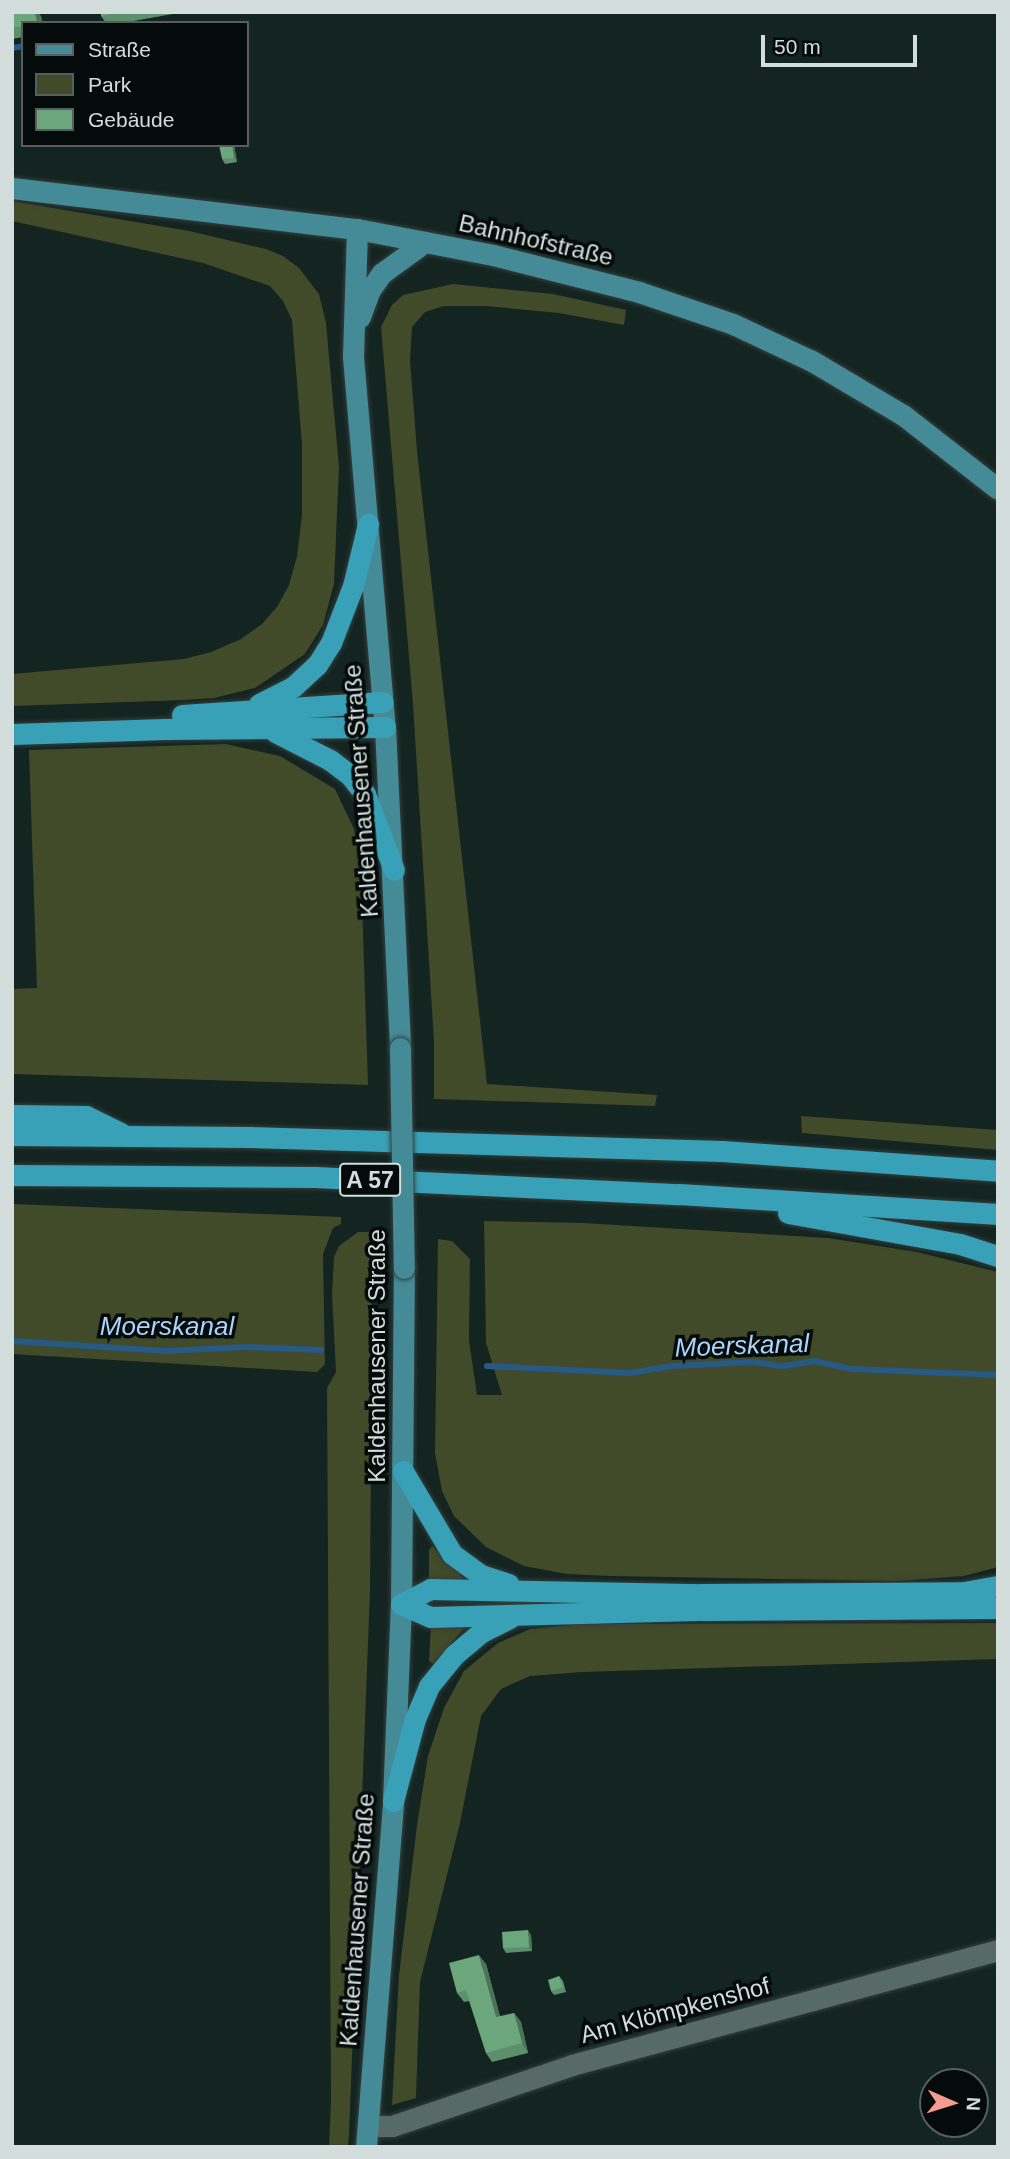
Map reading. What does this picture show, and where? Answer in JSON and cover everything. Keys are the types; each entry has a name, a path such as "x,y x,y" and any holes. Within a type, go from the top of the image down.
{"highway":[{"path":"237,712 267,701 293,687 317,665 344,616 368,524"},
{"path":"12,721 237,712 383,702"},
{"path":"12,734 385,727"},
{"path":"267,729 301,744 350,775 365,794 394,870"},
{"path":"12,1115 86,1116 126,1135"},
{"name":"A 57","path":"12,1135 126,1135 722,1151 998,1171"},
{"name":"A 57","path":"12,1175 248,1175 679,1194 998,1214"},
{"path":"679,1194 960,1244 998,1256"},
{"path":"403,1471 452,1554 481,1575 538,1592"},
{"path":"401,1604 430,1589 538,1592 964,1592 998,1586"},
{"path":"401,1604 430,1617 705,1610 998,1608"},
{"path":"393,1801 415,1720 429,1686 463,1647 480,1633 515,1615"}],"main road":[{"name":"Bahnhofstraße","path":"12,188 356,229 586,278 733,324 812,361 881,401 949,449 998,489"},
{"name":"Kaldenhausener Straße","path":"356,229 353,357 385,727 394,870 404,1268 401,1604 393,1801 367,2136"},
{"path":"353,357 362,311 370,290 382,273 425,242"}],"street":[{"name":"Am Klömpkenshof","path":"367,2136 572,2065 998,1950"}],"green space":[{"path":"12,201 189,231 266,249 283,256 299,268 319,294 326,323 339,467 334,584 323,625 305,654 255,688 214,698 12,706 12,674 184,659 211,652 241,639 262,624 277,607 289,585 297,556 302,515 302,445 292,320 283,301 270,286 203,263 12,221"},
{"path":"453,284 553,294 626,310 624,325 559,313 485,306 444,306 425,312 412,327 410,360 417,451 487,1084 657,1095 655,1106 434,1099 434,1042 413,704 381,327 392,305 403,295"},
{"path":"226,744 280,756 335,789 354,829 361,871 368,1085 12,1074 12,989 37,988 29,750"},
{"path":"801,1116 998,1130 998,1150 802,1133"},
{"path":"12,1204 341,1217 341,1224 333,1228 323,1254 325,1364 317,1372 12,1354"},
{"path":"484,1221 583,1223 828,1238 917,1252 998,1272 998,1567 964,1576 898,1581 611,1576 567,1574 524,1566 486,1547 454,1516 442,1491 435,1453 438,1239 452,1241 470,1259 469,1341 477,1395 502,1395 486,1343"},
{"path":"358,1232 369,1232 372,1317 370,1592 349,2135 348,2147 329,2147 331,2101 327,1388 336,1372 332,1294 334,1257 339,1246"},
{"path":"432,1546 461,1574 463,1580 429,1579 429,1550"},
{"path":"998,1623 998,1659 582,1672 530,1676 501,1689 481,1716 460,1823 420,1982 416,2098 392,2105 399,1975 428,1756 444,1708 464,1671 498,1643 530,1629 581,1624"},
{"path":"431,1626 466,1626 433,1664 429,1661"}],"building":[{"path":"12,12 35,12 37,21 21,21 21,26 12,28"},
{"path":"101,12 122,12 101,16"},
{"path":"219,147 232,147 234,158 222,159"},
{"path":"528,1930 529,1947 503,1948 502,1932"},
{"path":"479,1955 496,2017 514,2013 522,2043 486,2053 466,1990 457,1993 449,1963"},
{"path":"559,1976 563,1987 551,1991 548,1980"}],"waterway":[{"path":"12,48 21,46"},
{"name":"Moerskanal","path":"12,1341 166,1351 245,1347 321,1350"},
{"name":"Moerskanal","path":"487,1366 630,1373 671,1366 754,1362 784,1366 814,1361 853,1369 998,1375"}]}
